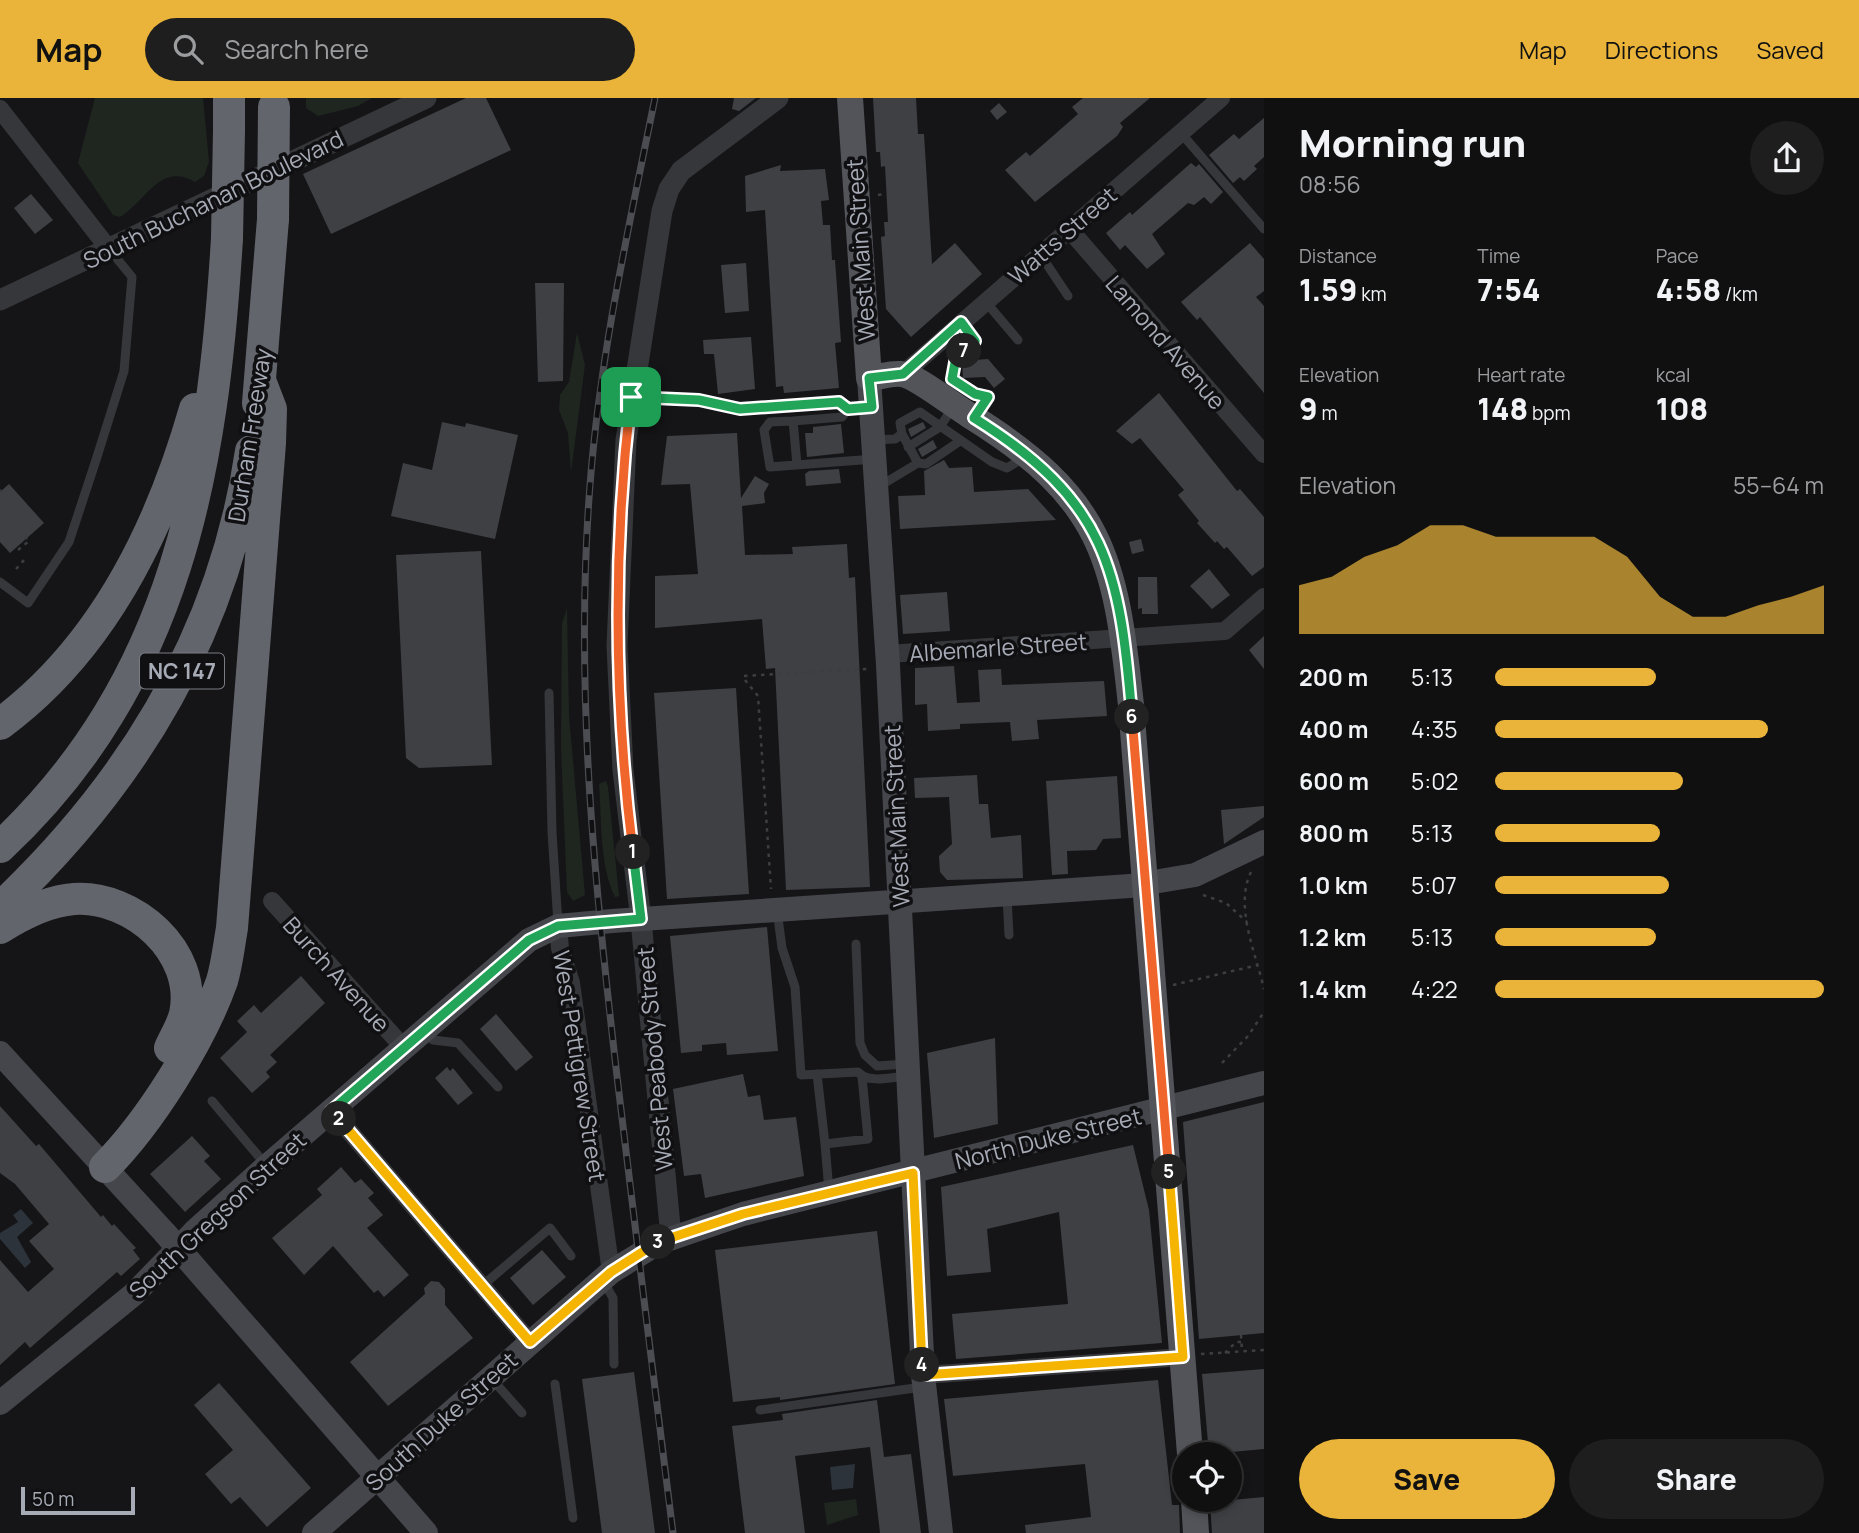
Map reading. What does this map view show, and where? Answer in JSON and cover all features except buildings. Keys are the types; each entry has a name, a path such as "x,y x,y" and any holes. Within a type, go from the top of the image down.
{"highway":[{"name":"Durham Freeway","path":"0,847 34,813 89,743 132,672 152,633 169,589 193,510 210,419 227,238 229,98"},
{"name":"Durham Freeway","path":"0,908 54,855 105,795 144,740 184,667 204,623 230,548 247,477 261,383 273,219 274,102"},
{"path":"0,724 34,696 77,651 118,590 149,534 186,441 205,365 221,324"},
{"path":"98,1159 125,1147 180,1064 210,1010 223,978 232,928 270,443 271,409 261,383"},
{"path":"0,928 47,905 72,899 108,902 146,921 161,935 179,965 186,997 179,1031 98,1159"}],"main road":[{"name":"West Main Street","path":"849,98 869,378 860,408 874,450 877,488 888,654 923,1381 941,1533"},
{"path":"869,378 903,374 956,417 1028,454 1068,494 1091,527 1114,583 1124,638 1164,1109 1190,1356 1190,1442"},
{"name":"South Gregson Street","path":"0,1403 134,1294 267,1166 423,1029 529,940 558,926 774,904 900,902 1145,884 1195,875 1264,842"},
{"path":"0,1053 179,1250 426,1533"},
{"name":"North Duke Street","path":"913,1173 1264,1083"},
{"name":"South Duke Street","path":"314,1533 606,1275 671,1237 743,1214 913,1173"},
{"path":"1195,1512 1196,1533"}],"street":[{"name":"South Buchanan Boulevard","path":"0,300 426,98"},
{"name":"West Peabody Street","path":"671,1237 641,919 623,770 617,646 622,484 631,397 662,211 669,189 681,171 778,98"},
{"name":"Watts Street","path":"903,374 1221,98"},
{"path":"0,109 109,249"},
{"name":"Lamond Avenue","path":"1069,229 1264,454"},
{"name":"Albemarle Street","path":"888,654 1225,631 1264,597"},
{"name":"Burch Avenue","path":"272,901 402,1047"},
{"name":"West Pettigrew Street","path":"558,926 560,948 571,983 606,1275"},
{"path":"331,1111 530,1342"},
{"path":"923,1381 1190,1356"}],"lane":[{"path":"1180,132 1264,229"},
{"path":"0,582 28,603 69,542 124,371 132,276 109,249"},
{"path":"1040,254 1068,296"},
{"path":"985,302 1018,340"},
{"path":"908,447 988,397 975,394 952,379 956,357 975,341 961,322"},
{"path":"631,397 699,400 740,409 839,402 860,408"},
{"path":"860,408 842,417 770,422 764,430 770,467 797,465 874,450 902,434"},
{"path":"918,463 902,434 900,423 920,412 956,417"},
{"path":"956,417 960,441"},
{"path":"793,421 797,465"},
{"path":"960,441 1007,468 1028,454"},
{"path":"877,488 918,463 926,464 960,441"},
{"name":"West Pettigrew Street","path":"550,693 552,832 558,926"},
{"path":"1007,895 1009,935"},
{"path":"774,904 782,948 795,987 801,1075 858,1072 862,1077 869,1139 825,1144"},
{"path":"856,944 862,1027 860,1043 872,1062 908,1070"},
{"path":"423,1029 433,1040 458,1043 498,1087"},
{"path":"862,1077 908,1070"},
{"path":"817,1074 830,1193"},
{"path":"212,1101 267,1166"},
{"path":"482,1286 550,1228 571,1256"},
{"path":"606,1275 613,1298 614,1364"},
{"path":"490,1377 522,1413"},
{"path":"760,1410 923,1381"},
{"path":"555,1384 573,1518"}],"path":[{"path":"875,195 886,194"},
{"path":"18,550 29,541 21,532"},
{"path":"16,569 25,559"},
{"path":"774,904 758,696 745,678 867,668"},
{"path":"1251,872 1243,893 1264,989"},
{"path":"1199,894 1226,903 1248,924"},
{"path":"1169,986 1258,965"},
{"path":"1223,1063 1248,1036 1264,1012"},
{"path":"1241,1335 1242,1352"},
{"path":"1225,1353 1236,1342 1242,1342"},
{"path":"1190,1356 1264,1350"}],"shaded area":[{"path":"95,98 203,98 209,162 204,176 195,182 183,177 163,180 120,217 113,215 78,163"},
{"path":"306,98 372,98 358,106 318,116 306,108"},
{"path":"577,333 585,365 571,472 568,433 559,410 560,395 569,382"},
{"path":"567,608 569,716 585,895 573,901 567,892 561,748 562,624"},
{"path":"606,781 619,896 615,897 606,870 602,841 599,784"},
{"path":"21,1209 33,1223 17,1237 31,1262 25,1268 0,1239 0,1233 18,1222 13,1215"},
{"path":"855,1464 853,1488 832,1490 830,1467"},
{"path":"856,1499 858,1515 827,1525 824,1503"}],"railway":[{"path":"655,98 616,290 601,387 590,485 584,638 590,790 602,941 673,1533"}],"route":[{"path":"961,322 975,341 956,357 952,379 975,394 988,397 974,418 1038,462 1068,494 1091,527 1109,565 1123,628 1183,1357 923,1375 912,1199 913,1173 743,1214 658,1243 611,1272 530,1342 331,1111 537,934 558,926 641,919 623,770 617,646 622,484 631,397 699,400 740,409 839,402 848,409 872,407 869,378 903,374 961,322"}]}
